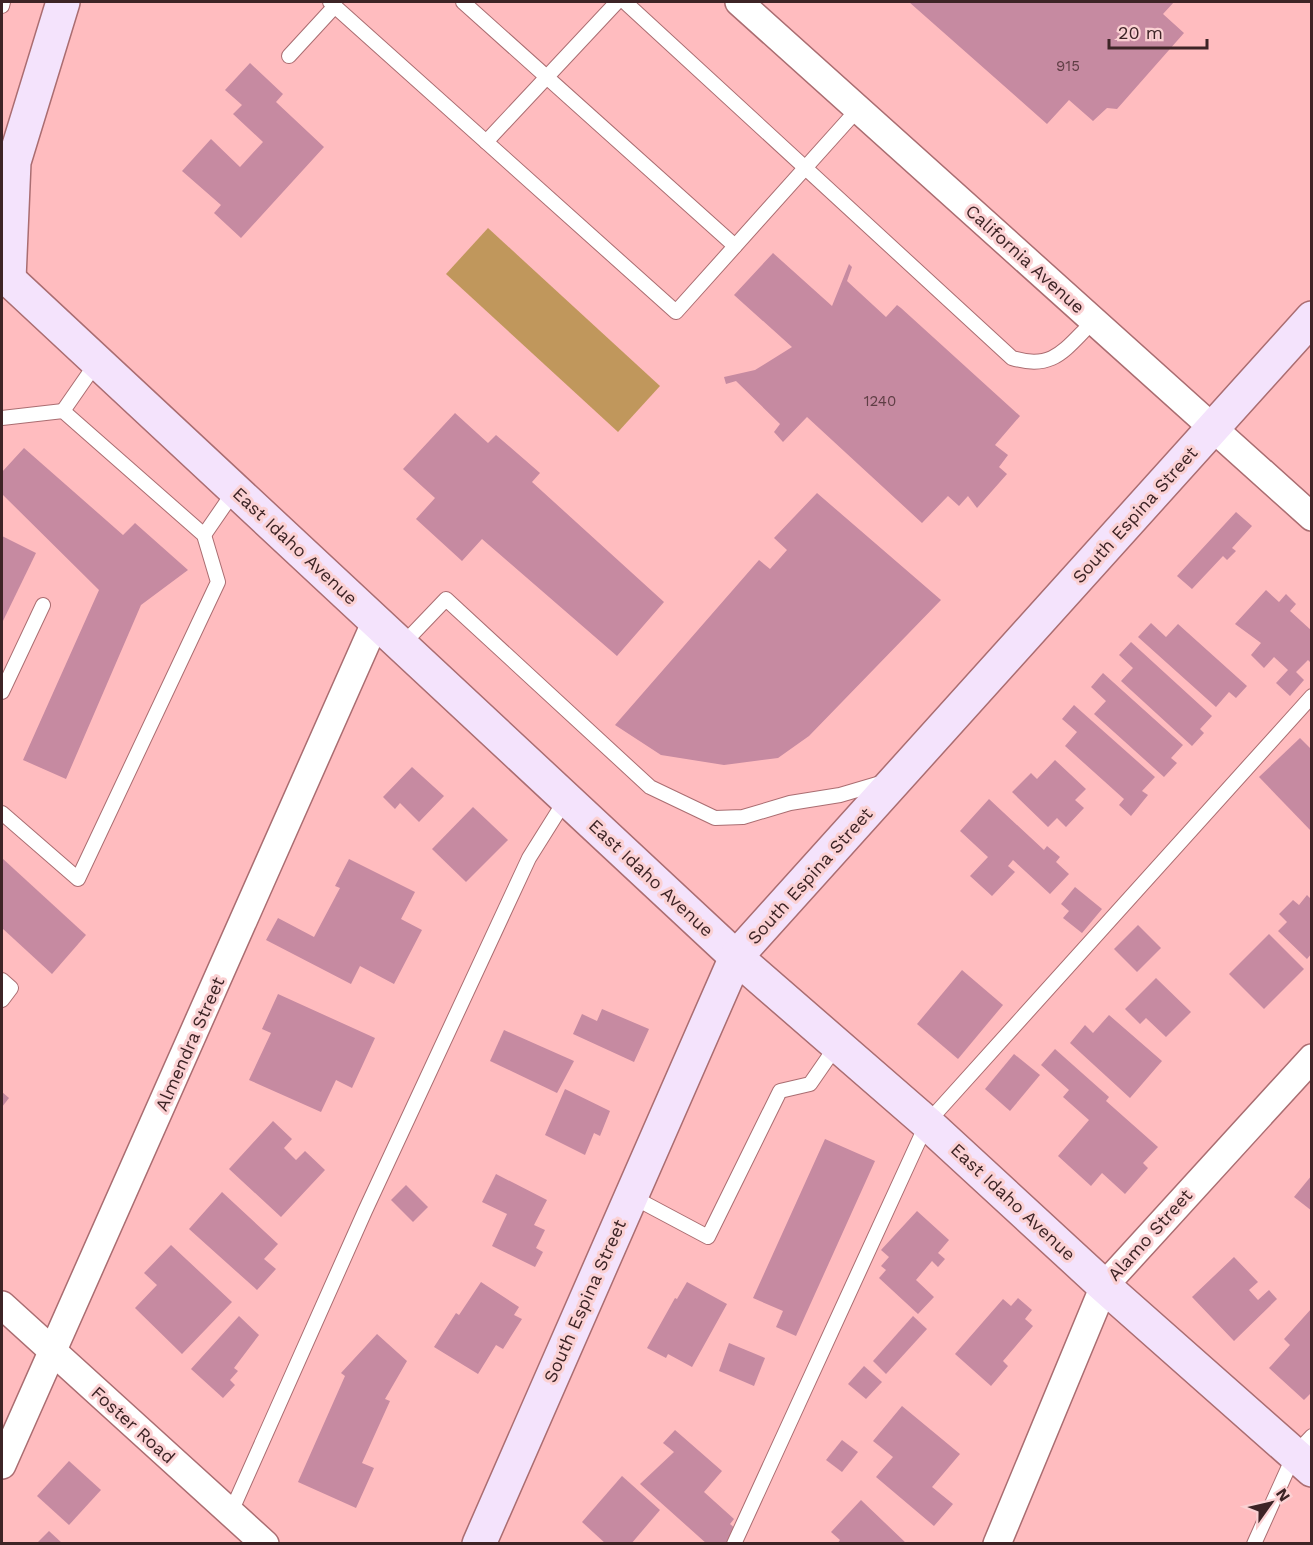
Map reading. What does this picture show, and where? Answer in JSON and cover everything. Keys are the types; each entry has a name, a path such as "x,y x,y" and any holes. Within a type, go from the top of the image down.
{"street":[{"path":"4,282 14,162 63,2"},
{"name":"California Avenue","path":"739,2 1311,517"},
{"name":"East Idaho Avenue","path":"4,282 97,362 736,957 927,1123 1104,1286 1306,1454"},
{"name":"South Espina Street","path":"479,1544 736,957 1311,318"},
{"name":"Almendra Street","path":"2,1465 376,621"},
{"name":"Alamo Street","path":"997,1544 1104,1286 1311,1058"},
{"name":"Foster Road","path":"2,1305 266,1544"}],"lane":[{"path":"2,6 3,2"},
{"path":"463,2 735,246"},
{"path":"486,142 617,2"},
{"path":"625,2 1012,358 1029,363 1051,360 1094,321"},
{"path":"289,56 332,4 676,312 858,109"},
{"path":"63,411 97,362"},
{"path":"2,418 63,411 204,535 218,582 78,879 2,813"},
{"path":"204,535 235,490"},
{"path":"402,646 446,599 650,788 715,818 743,817 790,803 840,795 897,778"},
{"path":"2,692 43,605"},
{"path":"734,1544 927,1123 1311,696"},
{"path":"231,1512 370,1200 493,934 529,858 566,800"},
{"path":"2,980 11,988 2,1000"},
{"path":"631,1196 708,1237 780,1091 810,1084 837,1046"},
{"path":"1254,1544 1306,1454"}],"shaded area":[{"path":"488,228 660,386 618,432 446,274"}],"building":[{"path":"909,2 1174,2 1163,14 1184,33 1117,109 1107,108 1093,121 1069,100 1047,124"},
{"path":"250,63 283,94 276,102 324,147 241,238 214,213 221,205 182,171 211,139 240,167 263,142 233,114 242,105 225,90"},
{"path":"773,253 832,306 849,264 852,267 847,281 886,317 897,305 1020,416 995,445 1008,455 999,467 1007,474 977,508 968,496 959,506 948,496 922,523 807,417 783,442 774,432 780,424 736,381 726,384 724,377 755,370 792,347 734,295"},
{"path":"455,413 488,443 496,435 540,473 532,482 664,602 617,656 482,539 462,561 416,519 435,498 403,469"},
{"path":"24,448 123,535 135,523 188,570 141,605 66,779 23,760 99,590 2,494 2,472"},
{"path":"817,493 941,600 809,736 778,758 724,765 661,755 615,725 759,560 770,569 787,550 774,538"},
{"path":"1236,512 1252,526 1232,548 1236,551 1227,560 1223,556 1192,589 1177,576"},
{"path":"2,536 36,553 2,623"},
{"path":"1266,590 1279,602 1286,594 1296,604 1290,611 1312,631 1312,664 1308,660 1296,672 1304,680 1290,696 1276,683 1288,670 1274,657 1264,668 1251,655 1261,643 1235,624"},
{"path":"1151,623 1166,637 1178,624 1247,686 1236,698 1229,692 1216,707 1138,637"},
{"path":"1131,642 1212,716 1200,729 1204,733 1192,746 1121,681 1133,668 1119,655"},
{"path":"1103,673 1183,745 1171,758 1177,763 1164,777 1094,714 1106,701 1091,687"},
{"path":"1074,705 1155,777 1142,791 1148,795 1131,816 1119,805 1124,799 1065,746 1077,732 1062,719"},
{"path":"1300,738 1312,750 1312,832 1259,777"},
{"path":"1055,760 1086,789 1075,800 1084,808 1066,827 1057,818 1048,827 1012,792 1031,773 1037,779"},
{"path":"412,767 444,796 419,822 400,803 395,809 383,797"},
{"path":"989,799 1044,850 1047,846 1060,857 1056,862 1069,874 1050,894 1013,860 1008,866 1015,872 992,896 970,876 988,857 960,831"},
{"path":"473,807 508,840 466,882 432,849"},
{"path":"2,858 86,935 52,974 2,928"},
{"path":"349,859 415,892 401,919 422,930 394,984 360,966 351,984 266,940 278,918 314,937 340,888 335,886"},
{"path":"1075,887 1102,909 1082,933 1063,918 1069,911 1061,904"},
{"path":"1307,895 1312,900 1312,953 1307,959 1278,931 1287,922 1279,914 1293,900 1299,905"},
{"path":"1138,925 1161,948 1137,972 1114,949"},
{"path":"1269,934 1304,969 1264,1009 1229,974"},
{"path":"962,970 1003,1005 958,1059 917,1024"},
{"path":"1156,978 1191,1012 1166,1037 1146,1018 1140,1024 1125,1009"},
{"path":"278,994 375,1038 352,1088 336,1080 321,1112 249,1080 271,1033 262,1029"},
{"path":"602,1009 649,1029 634,1062 573,1034 582,1014 597,1021"},
{"path":"1109,1015 1162,1061 1130,1098 1070,1043 1085,1025 1093,1033"},
{"path":"504,1030 574,1061 557,1093 490,1061"},
{"path":"1055,1049 1109,1097 1106,1101 1158,1147 1143,1163 1148,1168 1125,1194 1102,1173 1091,1186 1058,1156 1089,1120 1063,1097 1069,1090 1041,1065"},
{"path":"1014,1054 1040,1075 1010,1111 985,1089"},
{"path":"565,1089 610,1111 600,1136 594,1133 585,1155 545,1135"},
{"path":"2,1092 9,1098 2,1107"},
{"path":"273,1121 292,1139 284,1148 296,1160 305,1151 325,1170 281,1217 229,1169"},
{"path":"825,1139 875,1161 796,1336 776,1327 783,1311 753,1298"},
{"path":"496,1174 547,1200 534,1225 545,1230 536,1248 543,1252 535,1267 492,1246 507,1214 482,1202"},
{"path":"1312,1175 1312,1211 1294,1197"},
{"path":"406,1185 428,1207 413,1222 391,1200"},
{"path":"222,1192 278,1244 264,1259 276,1269 257,1290 189,1229"},
{"path":"917,1211 949,1240 938,1253 945,1259 938,1267 932,1261 916,1280 934,1297 918,1314 879,1278 886,1270 881,1266 889,1257 881,1250"},
{"path":"171,1245 232,1302 182,1354 135,1308 157,1285 144,1273"},
{"path":"1234,1257 1258,1282 1249,1290 1258,1300 1269,1290 1277,1299 1234,1341 1192,1297"},
{"path":"481,1282 519,1307 514,1315 522,1319 503,1349 496,1345 478,1374 434,1347 456,1313 459,1315"},
{"path":"687,1282 727,1304 692,1367 668,1354 666,1358 647,1348 675,1298 677,1299"},
{"path":"1018,1298 1032,1310 1025,1319 1033,1326 1003,1361 1008,1366 991,1386 955,1354 1003,1299 1011,1306"},
{"path":"1312,1308 1312,1392 1304,1400 1269,1368 1290,1345 1284,1339"},
{"path":"239,1316 259,1335 234,1368 238,1371 230,1380 235,1385 223,1398 191,1369"},
{"path":"913,1316 927,1329 886,1374 873,1361"},
{"path":"377,1334 407,1361 385,1399 390,1401 362,1463 374,1468 356,1508 298,1482 345,1376 341,1373"},
{"path":"729,1343 765,1358 754,1386 719,1371"},
{"path":"864,1366 882,1382 866,1399 848,1384"},
{"path":"902,1406 960,1454 932,1487 953,1504 934,1526 876,1477 893,1457 873,1441"},
{"path":"675,1430 722,1471 704,1492 734,1519 730,1524 737,1530 726,1544 707,1544 640,1484 674,1452 663,1443"},
{"path":"842,1440 858,1452 842,1472 826,1460"},
{"path":"69,1461 101,1490 69,1525 37,1496"},
{"path":"622,1476 660,1510 631,1544 606,1544 582,1522"},
{"path":"861,1500 907,1544 837,1544 840,1540 831,1532"},
{"path":"49,1531 63,1544 36,1544"}]}
